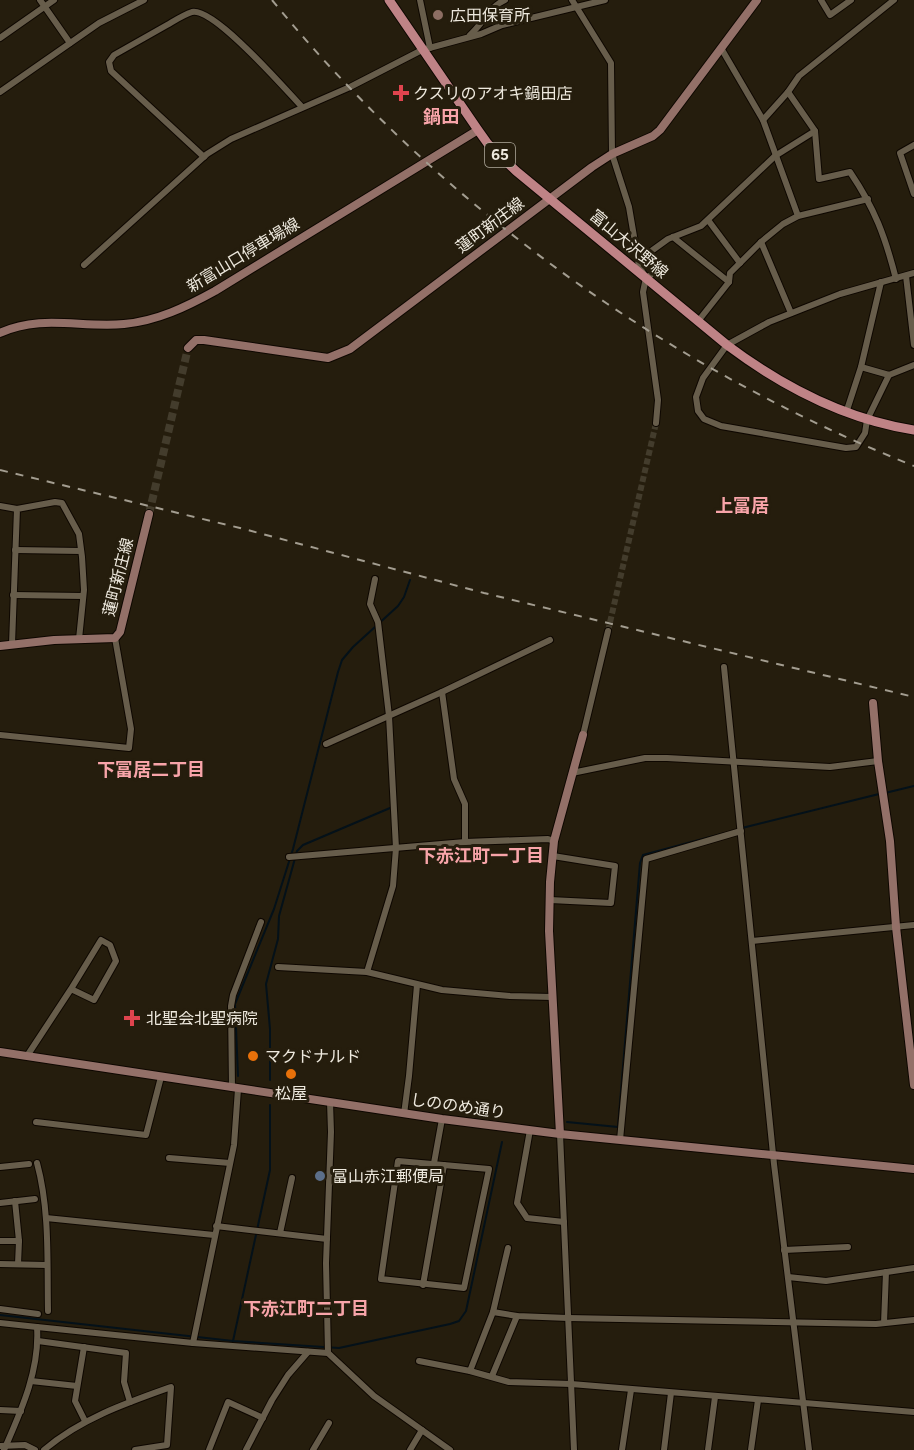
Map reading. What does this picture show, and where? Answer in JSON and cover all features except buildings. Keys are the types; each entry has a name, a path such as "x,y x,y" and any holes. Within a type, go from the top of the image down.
{"main road":[{"name":"富山大沢野線","path":"389,0 426,49 488,144 550,200 727,345 752,364 808,397 846,414 914,430"},
{"name":"蓮町新庄線","path":"188,348 196,340 204,339 328,358 341,355 612,154 653,136 660,130 757,0"},
{"name":"新富山口停車場線","path":"0,333 26,323 50,321 123,324 171,313 215,291 478,130"},
{"name":"蓮町新庄線","path":"0,646 115,638 120,632 148,514"},
{"path":"873,703 878,762 890,841 896,927 914,1085"},
{"path":"560,1134 549,931 550,900 554,841 583,735"},
{"name":"しののめ通り","path":"0,1052 404,1114 560,1134 914,1168"}],"street":[{"path":"40,0 70,43"},
{"path":"0,38 54,0"},
{"path":"0,92 99,23 144,0"},
{"path":"420,0 426,49"},
{"path":"467,38 479,28 498,3 505,0"},
{"path":"84,265 204,157 231,139 350,87 426,49 574,3 594,4 605,0"},
{"path":"821,0 830,15 851,0"},
{"path":"763,120 788,92 799,75 894,0"},
{"path":"574,3 611,63 612,154 629,207 639,266 646,278 643,292 658,400 656,423"},
{"path":"204,157 111,71 109,62 114,55 179,18 192,12 201,12 243,45 302,107"},
{"path":"721,48 763,120 798,216"},
{"path":"788,92 815,131 819,179 850,172 868,199 886,240 896,279"},
{"path":"646,278 657,272 650,252 673,237 701,226 775,156 815,131"},
{"path":"914,145 900,153 914,194"},
{"path":"699,320 729,282 730,273 783,224 798,216 868,199"},
{"path":"708,220 740,263"},
{"path":"673,237 729,282"},
{"path":"761,242 791,313"},
{"path":"889,375 867,420 865,433 856,447 846,448 722,426 704,419 698,411 696,397 703,378 727,345 769,321 840,294 914,273"},
{"path":"906,276 914,345"},
{"path":"846,414 861,367 881,282"},
{"path":"861,367 889,375 914,365"},
{"path":"0,506 17,509 55,502 62,503 79,534 83,596 79,639"},
{"path":"12,644 17,509"},
{"path":"15,550 81,551"},
{"path":"367,972 393,886 396,848 389,716 378,622 370,604 375,579"},
{"path":"13,596 83,596"},
{"path":"583,735 608,631"},
{"path":"0,735 129,748 131,729 115,638"},
{"path":"326,744 550,640"},
{"path":"724,667 784,1250 808,1450"},
{"path":"442,692 453,779 465,804 465,842"},
{"path":"572,773 645,758 830,767 878,762"},
{"path":"620,1140 646,859 741,831"},
{"path":"289,856 465,842 548,838 554,841"},
{"path":"550,900 611,903 615,866 553,856"},
{"path":"194,1339 234,1146 235,1089 231,1006 233,994 261,922"},
{"path":"752,941 914,925"},
{"path":"27,1056 101,940 110,945 116,961 94,1000 71,989"},
{"path":"278,967 367,972 394,977 417,985 478,994 552,997"},
{"path":"404,1114 417,985"},
{"path":"36,1122 146,1135 161,1077"},
{"path":"330,1102 327,1239 328,1349 374,1396 422,1430 439,1447 450,1450"},
{"path":"434,1163 442,1119"},
{"path":"530,1130 517,1203 527,1218 564,1222"},
{"path":"560,1134 574,1450"},
{"path":"169,1158 230,1163"},
{"path":"398,1161 444,1165 489,1169 464,1288 381,1279 398,1161"},
{"path":"37,1163 43,1186 46,1218 48,1311"},
{"path":"0,1167 29,1164"},
{"path":"423,1285 444,1165"},
{"path":"280,1233 292,1178"},
{"path":"0,1203 35,1199"},
{"path":"15,1201 19,1241 18,1264"},
{"path":"46,1218 214,1235"},
{"path":"216,1226 327,1239"},
{"path":"0,1241 19,1241"},
{"path":"784,1250 848,1247"},
{"path":"470,1371 494,1312 508,1248"},
{"path":"0,1264 47,1265"},
{"path":"788,1277 826,1281 914,1268"},
{"path":"884,1323 886,1272"},
{"path":"0,1309 38,1314"},
{"path":"494,1312 517,1316 568,1318 884,1323 914,1320"},
{"path":"492,1376 517,1316"},
{"path":"0,1323 194,1339 308,1352 328,1349"},
{"path":"3,1448 21,1411 31,1381 38,1341 37,1327"},
{"path":"38,1341 126,1353 124,1382 130,1402"},
{"path":"84,1347 75,1401 84,1422"},
{"path":"246,1450 288,1375 308,1352"},
{"path":"419,1361 492,1376 509,1382 571,1384 914,1412"},
{"path":"31,1381 77,1386"},
{"path":"44,1450 61,1435 84,1422 130,1402 171,1388 167,1445 135,1450"},
{"path":"622,1450 631,1390"},
{"path":"664,1450 671,1393"},
{"path":"708,1450 715,1397"},
{"path":"751,1450 758,1400"},
{"path":"209,1450 228,1402 263,1418"},
{"path":"0,1410 21,1411"},
{"path":"313,1450 329,1423"},
{"path":"410,1450 422,1430"},
{"path":"3,1448 25,1446 35,1450"}],"waterway":[{"path":"238,1076 235,1004 274,909 293,849 342,660 398,606 410,580"},
{"path":"885,793 914,786"},
{"path":"742,828 879,794"},
{"path":"270,1080 270,1029 266,984 278,939 279,916 297,851 303,845 390,808"},
{"path":"567,1122 618,1127 640,863 643,855 725,833"},
{"path":"233,1341 270,1170 270,1105"},
{"path":"0,1315 233,1341 339,1348 459,1321 466,1311 502,1142"}],"tunnel":[{"path":"149,514 188,348"},
{"path":"608,631 656,423"}],"railway":[{"path":"272,0 338,75 409,146 484,212 564,274 647,330 733,381 822,426 914,466"},
{"path":"0,470 240,528 484,593 914,697"}],"place":[{"name":"広田保育所","path":"438,15"},
{"name":"クスリのアオキ鍋田店","path":"401,93"},
{"name":"北聖会北聖病院","path":"132,1018"},
{"name":"マクドナルド","path":"253,1056"},
{"name":"松屋","path":"291,1074"},
{"name":"富山赤江郵便局","path":"320,1176"}],"district":[{"name":"鍋田","path":"441,117"},
{"name":"上冨居","path":"742,506"},
{"name":"下冨居二丁目","path":"151,770"},
{"name":"下赤江町一丁目","path":"481,856"},
{"name":"下赤江町二丁目","path":"306,1309"}]}
